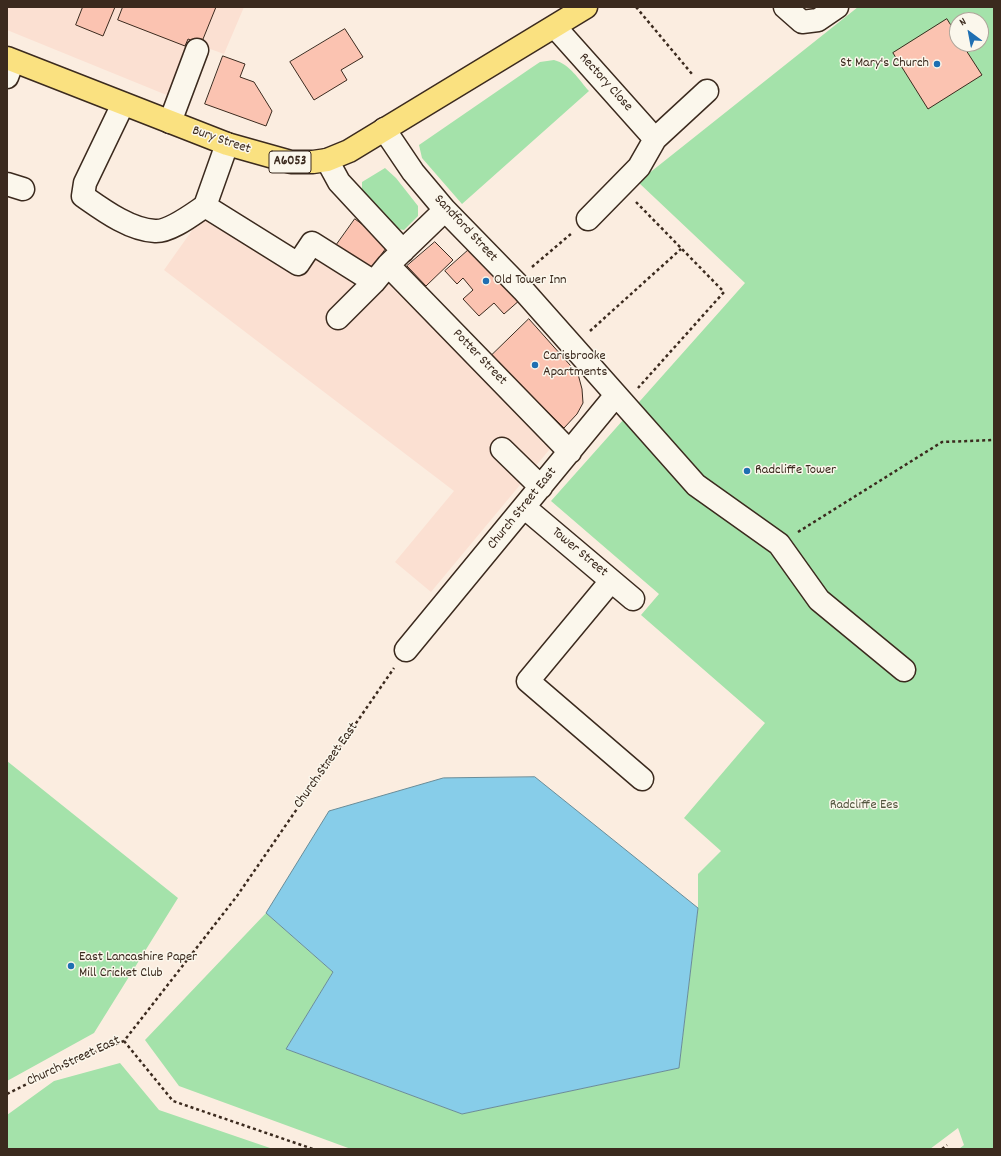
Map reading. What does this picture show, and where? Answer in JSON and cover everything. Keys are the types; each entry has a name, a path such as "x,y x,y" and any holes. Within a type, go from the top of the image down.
{"main road":[{"name":"A6053","path":"555,27 586,7"},
{"name":"Bury Street","path":"9,66 123,104 227,144 291,162 313,162 327,160 349,151 555,27"}],"street":[{"path":"785,7 802,22 818,20 837,7"},
{"name":"Rectory Close","path":"555,27 655,139"},
{"path":"170,122 197,50"},
{"path":"588,219 639,167 655,139 707,91"},
{"path":"123,104 85,183 83,196 99,208 135,226 156,231 179,223 205,206 227,144"},
{"name":"Sandford Street","path":"384,129 413,172 445,210 515,282 696,485 779,544 819,600 904,670"},
{"name":"Potter Street","path":"327,160 339,182 395,258 570,452"},
{"path":"205,206 298,264 312,243 374,282"},
{"path":"338,318 374,282 395,258 445,210"},
{"name":"Church Street East","path":"406,650 570,452 620,400"},
{"path":"502,449 541,487"},
{"name":"Tower Street","path":"524,507 633,599"},
{"path":"612,581 528,681 642,779"}],"path":[{"path":"636,7 707,91"},
{"path":"620,186 724,292 620,400"},
{"path":"515,282 588,219"},
{"path":"573,347 681,249"},
{"path":"779,544 942,442 994,440"},
{"name":"Church Street East","path":"7,1094 77,1059 124,1041 237,896 406,650"},
{"path":"124,1041 173,1101 313,1149"},
{"path":"942,1149 947,1145"}],"shaded area":[{"path":"7,7 244,7 224,54 191,42 169,96 7,30"},
{"path":"205,212 298,271 315,249 376,291 395,274 554,444 431,592 395,562 454,491 164,270"}],"green space":[{"name":"Radcliffe Ees","path":"858,7 994,7 994,1149 959,1149 964,1145 958,1128 930,1149 351,1149 179,1086 145,1040 266,913 333,972 286,1049 462,1114 679,1068 698,908 698,874 721,851 684,818 765,723 641,615 659,594 551,501 745,283 638,182"},
{"path":"554,60 565,65 578,77 589,91 462,204 422,158 419,145 540,62"},
{"path":"385,168 396,178 418,206 418,216 404,230 398,229 393,225 362,189 362,182"},
{"name":"East Lancashire Paper Mill Cricket Club","path":"7,761 178,898 94,1033 7,1081"},
{"path":"120,1063 159,1110 273,1149 7,1149 7,1115 54,1081"}],"water":[{"path":"535,777 698,908 679,1068 462,1114 286,1049 333,972 266,913 329,811 443,778"}],"building":[{"path":"83,7 115,7 103,36 76,25"},
{"path":"123,7 216,7 201,44 188,39 185,46 118,20"},
{"name":"St Mary's Church","path":"947,19 949,22 949,52 967,52 982,75 928,109 893,53"},
{"path":"345,29 363,57 341,70 347,80 314,100 290,62"},
{"path":"223,56 245,64 240,77 254,82 272,111 266,126 205,104"},
{"path":"355,219 389,244 369,271 335,247"},
{"path":"435,242 453,260 426,286 407,266"},
{"name":"Old Tower Inn","path":"473,246 521,299 504,314 494,303 479,316 463,299 473,290 463,278 457,284 445,271"},
{"name":"Carisbrooke Apartments","path":"529,319 578,374 582,389 583,403 577,414 564,428 491,356"}],"place":[{"name":"St Mary's Church","path":"937,64"},
{"name":"Old Tower Inn","path":"486,281"},
{"name":"Carisbrooke Apartments","path":"535,365"},
{"name":"Radcliffe Tower","path":"747,471"},
{"name":"East Lancashire Paper Mill Cricket Club","path":"71,966"}]}
